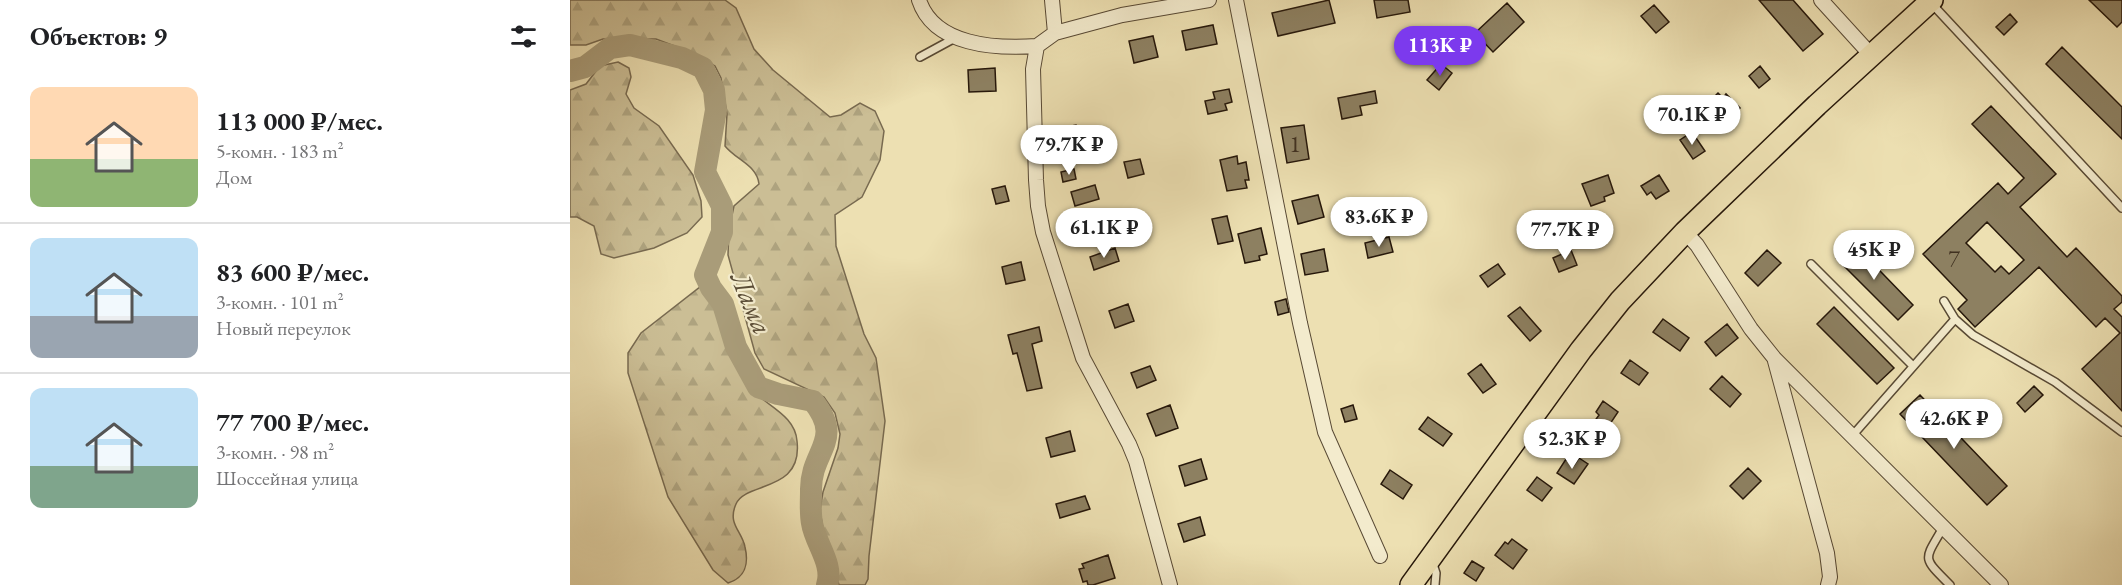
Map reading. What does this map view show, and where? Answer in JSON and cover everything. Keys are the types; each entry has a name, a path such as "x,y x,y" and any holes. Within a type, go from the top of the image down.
{"main road":[{"path":"1411,585 1581,350 1620,301 1685,232 1931,1"}],"street":[{"path":"919,0 930,20 945,32 994,46 1016,48 1037,46 1055,33 1122,15 1209,0"},
{"path":"1052,0 1055,33"},
{"path":"1236,0 1298,312 1323,423 1380,556"},
{"path":"1821,0 1871,55"},
{"path":"1037,46 1033,69 1036,180 1043,232 1083,358 1136,461 1170,585"},
{"path":"1685,232 1697,245 1751,329 1775,359 2001,585"},
{"path":"1775,359 1827,553 1830,577 1828,585"}],"lane":[{"path":"1931,1 2122,207"},
{"path":"920,57 957,37"},
{"path":"1812,264 1913,366"},
{"path":"1944,301 1955,319 1973,335 2055,382 2122,432"},
{"path":"1852,436 1955,319"},
{"path":"1944,526 1928,557 1929,564 1950,585"},
{"path":"1430,558 1436,573 1435,585"}],"green space":[{"path":"570,0 725,0 736,8 754,49 773,70 830,117 841,115 860,103 875,111 884,131 880,160 862,197 835,215 836,246 864,334 876,358 885,421 868,579 865,585 839,585 823,529 820,510 823,492 838,448 840,434 835,413 824,397 764,369 755,353 728,255 729,229 734,206 759,184 750,167 725,146 727,114 721,78 715,66 693,53 656,39 603,39 586,45 570,45"},
{"path":"618,62 629,68 631,77 626,94 634,108 659,126 693,175 701,201 702,217 687,233 654,248 614,258 601,254 594,226 577,217 570,217 570,90 586,84 600,66"},
{"path":"700,287 713,300 737,366 747,384 784,416 795,431 797,441 797,458 791,470 783,478 742,497 736,504 733,517 743,541 746,565 738,578 728,583 713,570 668,497 628,373 628,353 641,333"}],"building":[{"path":"1329,0 1335,23 1278,36 1272,13"},
{"path":"1374,0 1408,0 1410,12 1377,18"},
{"path":"1759,0 1793,0 1823,34 1803,51"},
{"path":"2089,0 2122,0 2122,22 2117,27"},
{"path":"1507,3 1524,22 1493,52 1475,33"},
{"path":"1654,5 1669,22 1656,33 1641,16"},
{"path":"2010,14 2017,22 2004,35 1996,27"},
{"path":"1213,25 1217,44 1186,50 1182,31"},
{"path":"1153,36 1158,57 1134,63 1129,41"},
{"path":"2062,47 2122,107 2122,139 2046,64"},
{"path":"1441,64 1452,73 1439,90 1427,80"},
{"path":"1760,66 1770,79 1759,88 1749,76"},
{"path":"995,68 996,91 969,92 968,70"},
{"path":"1229,89 1232,102 1225,104 1227,110 1208,114 1205,101 1215,99 1213,92"},
{"path":"1375,91 1377,103 1360,106 1362,115 1342,119 1338,98"},
{"path":"1718,93 1723,98 1726,94 1740,108 1726,122 1707,104"},
{"path":"1991,106 2056,174 2020,207 2067,257 2076,248 2122,296 2122,302 2114,309 2122,317 2122,411 2082,369 2120,333 2105,318 2096,327 2039,267 1975,327 1958,309 1967,300 1923,254 1998,183 2008,194 2024,178 1972,124","holes":["1987,222 2024,260 2009,274 2001,266 1995,272 1966,243"]},
{"path":"1076,125 1079,140 1062,143 1060,128"},
{"path":"1304,125 1309,159 1287,163 1281,128"},
{"path":"1692,132 1705,151 1693,159 1680,140"},
{"path":"1237,156 1238,164 1246,162 1249,180 1245,180 1247,188 1227,191 1220,160"},
{"path":"1140,159 1144,174 1128,178 1124,162"},
{"path":"1074,169 1076,179 1063,182 1061,172"},
{"path":"1608,175 1614,193 1604,197 1605,201 1591,206 1582,184"},
{"path":"1659,175 1669,191 1656,199 1651,192 1647,195 1641,186"},
{"path":"1095,185 1099,199 1075,206 1071,192"},
{"path":"1005,186 1009,201 996,204 992,189"},
{"path":"1318,195 1324,217 1298,224 1292,201"},
{"path":"1227,216 1233,241 1218,244 1212,219"},
{"path":"1261,228 1267,254 1259,256 1260,260 1245,263 1238,234"},
{"path":"1389,237 1393,252 1368,258 1365,243"},
{"path":"1852,242 1913,305 1898,320 1836,258"},
{"path":"1115,248 1119,261 1094,270 1090,257"},
{"path":"1324,249 1328,271 1305,275 1301,254"},
{"path":"1571,250 1577,265 1559,272 1553,258"},
{"path":"1767,250 1781,263 1758,286 1745,273"},
{"path":"1021,262 1025,280 1006,284 1002,267"},
{"path":"1498,264 1505,274 1488,287 1480,276"},
{"path":"1286,299 1289,312 1278,315 1275,302"},
{"path":"1128,304 1134,321 1115,328 1109,311"},
{"path":"1520,307 1541,331 1530,341 1508,316"},
{"path":"1834,307 1894,368 1877,384 1817,324"},
{"path":"1663,319 1689,338 1680,351 1653,332"},
{"path":"1727,324 1738,338 1716,356 1705,342"},
{"path":"1039,327 1042,341 1032,344 1042,388 1027,391 1017,353 1013,354 1008,335"},
{"path":"1630,360 1648,373 1639,385 1621,373"},
{"path":"1481,364 1496,384 1483,393 1468,374"},
{"path":"1150,366 1156,380 1137,388 1131,373"},
{"path":"1722,376 1741,394 1730,407 1710,389"},
{"path":"2034,386 2043,395 2025,412 2017,403"},
{"path":"1920,395 2007,486 1987,505 1900,414"},
{"path":"1603,401 1618,412 1606,430 1594,422 1599,415 1596,412"},
{"path":"1170,405 1178,428 1156,436 1147,414"},
{"path":"1353,405 1357,419 1345,422 1341,409"},
{"path":"1428,417 1452,434 1443,446 1419,429"},
{"path":"1070,431 1075,451 1051,457 1046,438"},
{"path":"1579,458 1588,464 1574,484 1557,473 1566,459 1574,465"},
{"path":"1201,459 1207,479 1185,486 1179,466"},
{"path":"1748,468 1761,481 1743,499 1730,486"},
{"path":"1390,470 1412,485 1403,499 1381,484"},
{"path":"1537,477 1552,488 1542,501 1527,490"},
{"path":"1085,496 1090,509 1060,518 1056,504"},
{"path":"1200,517 1205,535 1184,542 1178,524"},
{"path":"1512,539 1527,550 1513,569 1495,555 1505,542 1508,544"},
{"path":"1108,555 1115,578 1093,585 1088,585 1087,581 1083,582 1079,569 1084,568 1082,564"},
{"path":"1472,561 1484,568 1476,581 1464,573"}],"waterway":[{"name":"Лама","path":"570,71 585,67 610,48 630,45 682,58 703,68 714,90 716,110 705,172 722,206 722,232 705,275 723,304 736,347 758,387 778,394 813,401 822,415 826,426 826,436 812,477 811,519 828,569 827,585"}]}
